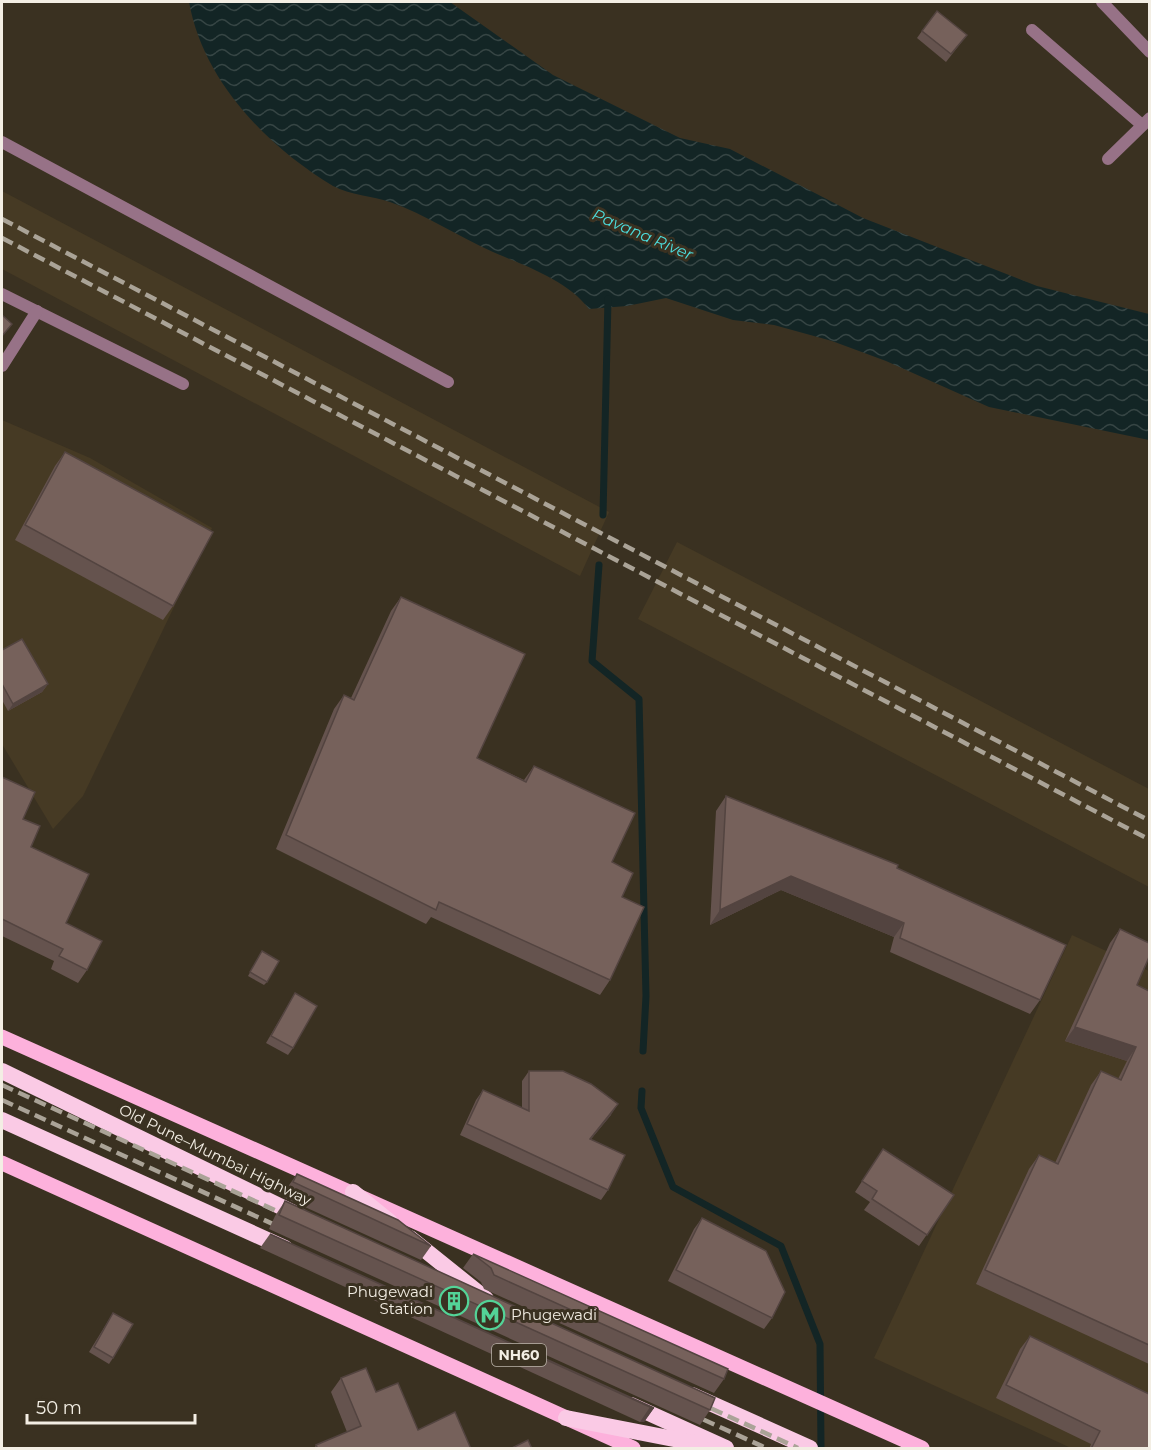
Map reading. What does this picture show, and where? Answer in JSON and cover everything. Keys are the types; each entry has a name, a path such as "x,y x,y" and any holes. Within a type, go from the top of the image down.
{"highway":[{"name":"Old Pune–Mumbai Highway","path":"2,1071 315,1224"},
{"path":"2,1120 302,1256"},
{"path":"353,1192 499,1308 431,1277"},
{"path":"677,1388 808,1448"},
{"path":"617,1399 725,1449"},
{"path":"566,1418 725,1449"}],"main road":[{"path":"2,1037 353,1192 922,1449"},
{"path":"2,1163 633,1449"}],"street":[{"path":"1102,2 1149,52"},
{"path":"1032,30 1146,122 1108,159"},
{"path":"2,141 448,382"},
{"path":"2,294 183,384"},
{"path":"2,366 37,311"}],"shaded area":[{"path":"2,191 609,512 580,576 2,269"},
{"path":"2,420 90,458 212,528 83,796 53,829 2,744"},
{"path":"677,542 1149,789 1149,887 638,619"},
{"path":"1072,935 1149,971 1149,1448 1071,1448 874,1358"}],"water":[{"name":"Pavana River","path":"189,2 450,2 553,75 680,138 730,149 863,218 1037,286 1149,314 1149,440 989,407 886,361 832,341 774,325 733,320 666,298 627,306 589,309 569,290 545,275 480,246 403,207 340,189 308,170 262,131 223,84 196,31"}],"building":[{"path":"937,11 967,35 951,54 922,31"},
{"path":"2,315 12,324 2,336"},
{"path":"65,452 213,532 173,606 25,525"},
{"path":"401,597 525,654 477,758 526,782 534,766 635,813 612,862 633,873 622,897 644,907 610,980 439,902 436,910 286,835 344,695 354,700"},
{"path":"22,639 48,684 13,704 2,684 2,650"},
{"path":"2,777 35,792 23,819 40,826 31,847 89,874 66,923 102,941 87,970 59,956 63,949 2,919"},
{"path":"726,796 898,865 897,868 1066,945 1040,1000 900,938 904,923 791,876 720,910"},
{"path":"1120,929 1149,943 1149,957 1137,985 1149,991 1149,1345 985,1270 1039,1155 1058,1164 1101,1071 1121,1080 1136,1047 1075,1027"},
{"path":"262,951 279,961 267,982 250,972"},
{"path":"295,993 317,1006 293,1048 271,1036"},
{"path":"529,1071 563,1071 591,1084 618,1104 590,1139 625,1155 608,1190 467,1124 483,1090 529,1111"},
{"path":"883,1149 954,1195 927,1235 872,1199 877,1191 862,1181"},
{"path":"297,1174 398,1220 431,1246 293,1182"},
{"path":"285,1201 715,1398 710,1410 279,1215"},
{"path":"702,1218 766,1251 785,1292 772,1318 676,1270"},
{"path":"270,1234 654,1408 650,1407"},
{"path":"473,1254 728,1369 724,1379 494,1275 491,1268"},
{"path":"113,1313 133,1324 113,1358 94,1347"},
{"path":"1030,1336 1149,1394 1149,1449 1091,1449 1100,1431 1006,1385"},
{"path":"366,1368 376,1392 398,1383 418,1430 455,1412 471,1449 318,1449 316,1445 361,1426 341,1378"},
{"path":"528,1440 532,1449 510,1449"}],"waterway":[{"path":"603,515 608,299"},
{"path":"599,565 592,661 639,699 646,996 643,1051"},
{"path":"642,1091 641,1108 673,1187 781,1246 820,1344 821,1448"}],"railway":[{"path":"2,219 1150,821"},
{"path":"2,238 1150,840"},
{"path":"2,1085 294,1219"},
{"path":"2,1100 286,1230"},
{"path":"695,1401 798,1448"},
{"path":"687,1412 766,1448"}],"place":[{"name":"Phugewadi Station","path":"454,1301"},
{"name":"Phugewadi","path":"490,1315"}]}
